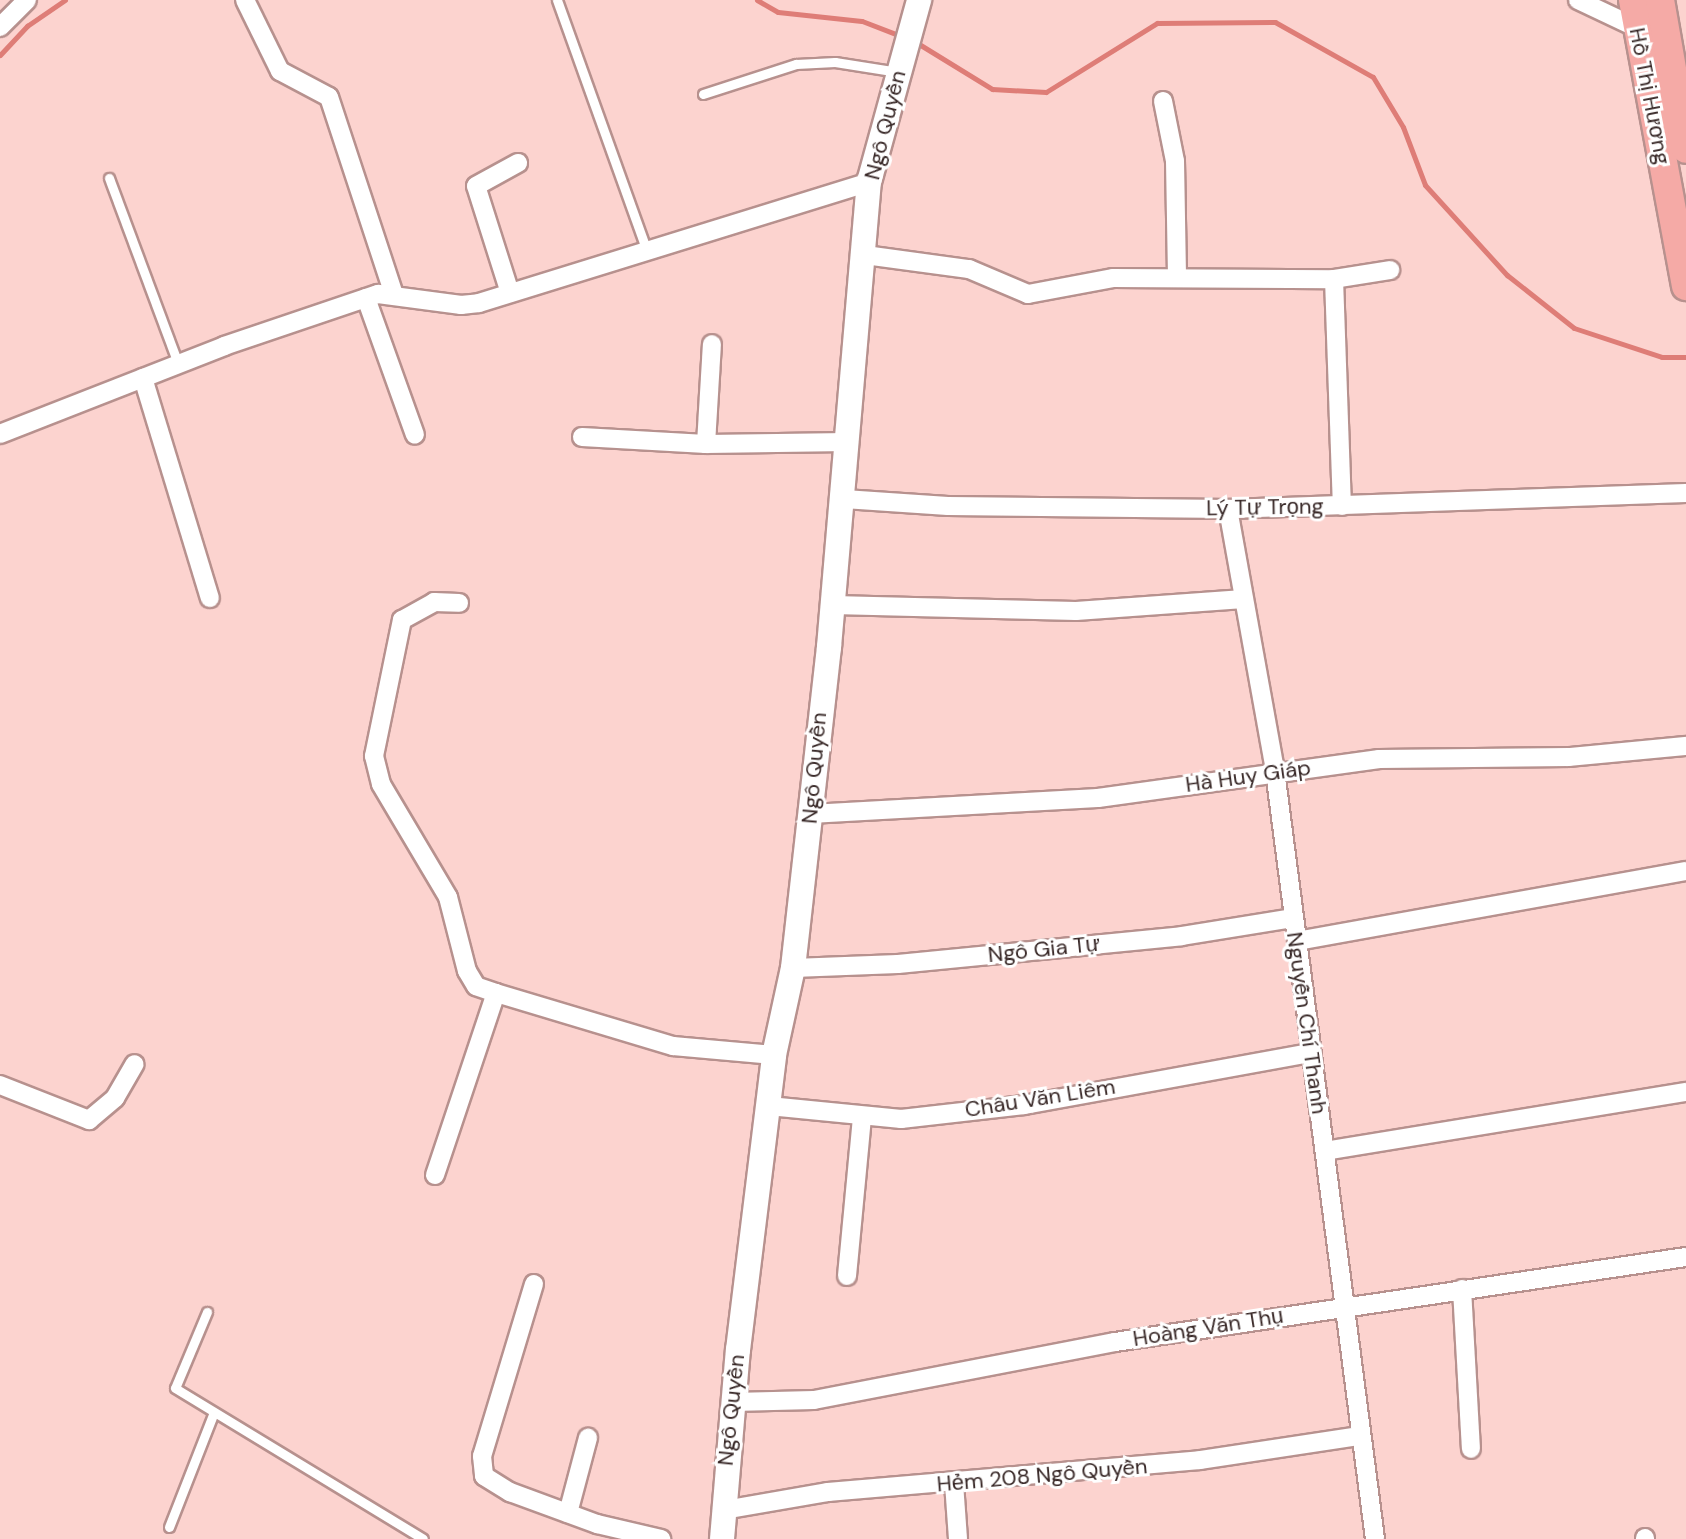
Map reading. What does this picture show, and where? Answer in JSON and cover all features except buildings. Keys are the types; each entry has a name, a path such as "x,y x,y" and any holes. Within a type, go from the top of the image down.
{"main road":[{"name":"Hồ Thị Hương","path":"1633,0 1686,286"},
{"name":"Hồ Thị Hương","path":"1660,0 1677,44 1686,149"}],"street":[{"path":"0,27 27,0"},
{"path":"245,0 280,71 329,97 393,292"},
{"path":"1578,0 1637,28"},
{"name":"Ngô Quyền","path":"722,1539 733,1402 774,1055 793,968 833,605 869,182 916,11"},
{"path":"1163,101 1175,161 1177,278"},
{"path":"510,293 476,186 481,178 518,163"},
{"path":"0,434 178,364 366,298 393,292 461,305 510,293 646,248 869,182"},
{"path":"865,255 969,269 1028,294 1113,278 1334,279 1390,270"},
{"path":"1334,279 1342,506"},
{"path":"366,298 415,435"},
{"path":"706,444 712,344"},
{"path":"143,378 210,598"},
{"path":"582,437 706,444 848,442"},
{"name":"Lý Tự Trọng","path":"844,499 948,506 1228,509 1686,493"},
{"name":"Nguyễn Chí Thanh","path":"1228,509 1275,771 1325,1151 1342,1307 1375,1539"},
{"path":"833,605 1076,611 1244,599"},
{"path":"459,603 434,602 402,620 380,706 375,771 448,897 467,971 476,986 673,1046 774,1055"},
{"name":"Hà Huy Giáp","path":"810,814 1098,798 1275,771 1379,759 1569,757 1686,746"},
{"path":"1297,941 1686,871"},
{"name":"Ngô Gia Tự","path":"793,968 898,964 1182,936 1293,918"},
{"path":"435,1175 496,993"},
{"name":"Châu Văn Liêm","path":"769,1106 862,1118 1024,1105 1165,1075 1311,1053"},
{"path":"0,1085 89,1120 115,1098 135,1064"},
{"path":"1325,1151 1686,1092"},
{"path":"847,1276 862,1118"},
{"name":"Hoàng Văn Thụ","path":"733,1402 814,1400 1115,1342 1686,1257"},
{"path":"534,1284 481,1468 490,1482 568,1513 661,1539"},
{"path":"1462,1289 1471,1449"},
{"name":"Hẻm 208 Ngô Quyền","path":"724,1510 828,1492 1200,1460 1359,1436"},
{"path":"568,1513 588,1438"},
{"path":"954,1483 958,1539"}],"lane":[{"path":"557,0 646,248"},
{"path":"703,94 796,64 901,62"},
{"path":"109,178 178,364"},
{"path":"207,1312 174,1385 423,1539"},
{"path":"169,1527 214,1412"}],"waterway":[{"path":"0,55 27,26 65,0"},
{"path":"757,0 778,12 862,21 901,36"},
{"path":"914,41 992,89 1046,92 1157,23 1275,22 1373,77 1403,127 1425,185 1507,275 1574,328 1662,357 1686,357"}]}
